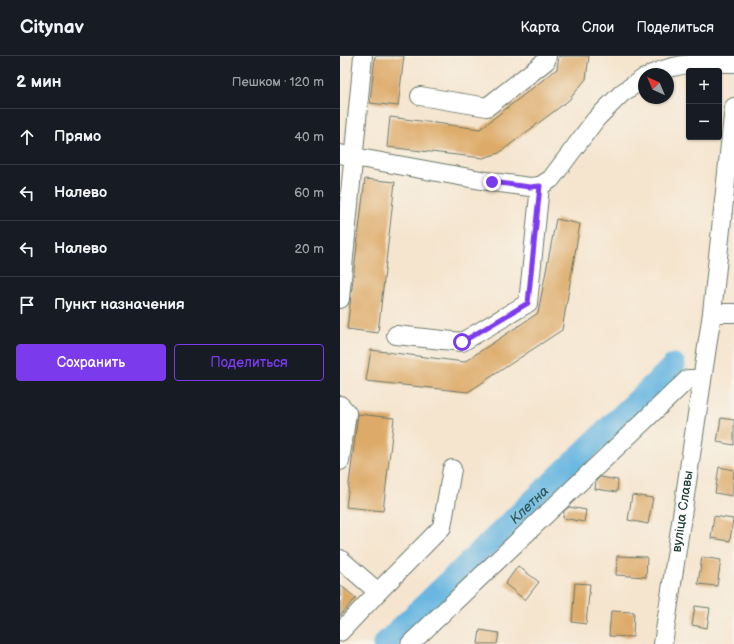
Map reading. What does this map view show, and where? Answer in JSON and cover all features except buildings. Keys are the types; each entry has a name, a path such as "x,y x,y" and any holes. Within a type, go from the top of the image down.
{"street":[{"path":"340,300 347,155 363,56"},
{"path":"420,96 487,107 546,61 547,56"},
{"path":"665,68 702,62 734,63"},
{"path":"347,155 492,182 530,187 540,186 551,179 596,119 622,93 638,82"},
{"name":"вуліца Славы","path":"663,644 712,313 734,107"},
{"path":"396,335 462,342 528,303 540,186"},
{"path":"712,313 734,313"},
{"path":"410,644 688,379 702,379"},
{"path":"340,405 347,413 340,462"},
{"path":"340,632 442,527 452,469"},
{"path":"340,559 378,592"}],"waterway":[{"name":"Клетна","path":"384,644 674,365"}],"route":[{"path":"462,342 528,303 540,186 530,187 492,182"}]}
